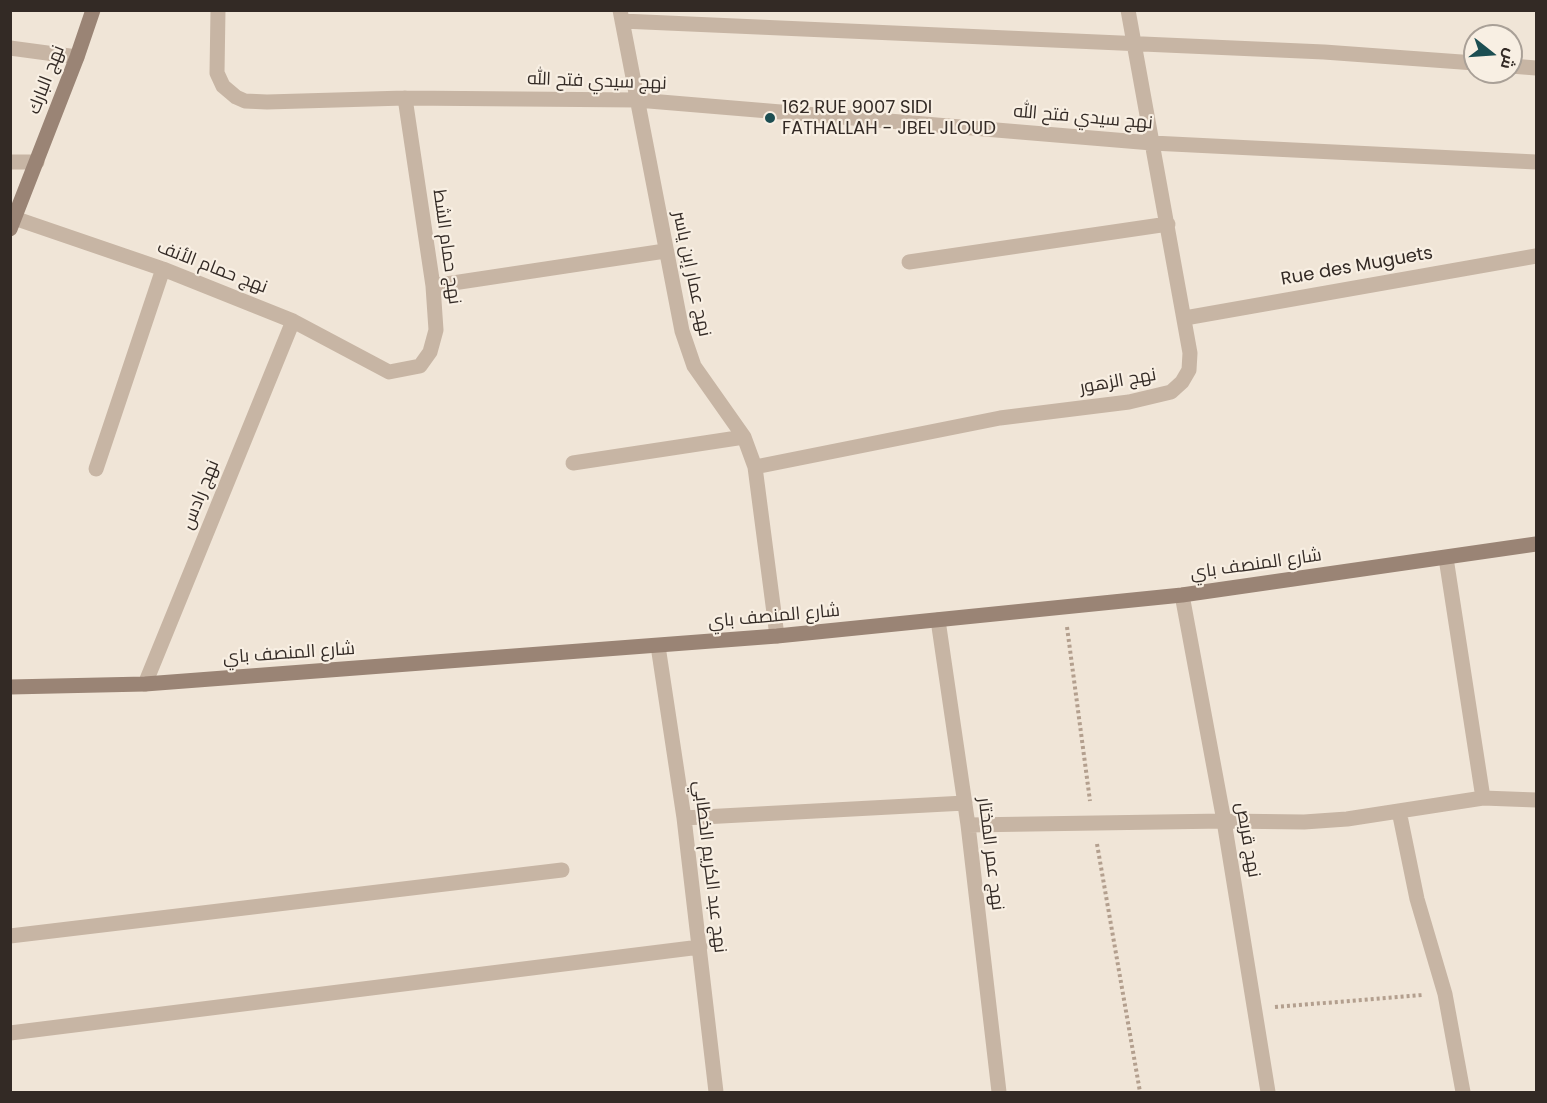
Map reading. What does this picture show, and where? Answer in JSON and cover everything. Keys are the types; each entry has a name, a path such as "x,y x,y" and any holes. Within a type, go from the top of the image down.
{"street":[{"name":"نهج البارك","path":"12,223 93,10"},
{"name":"نهج سيدي فتح الله","path":"218,10 217,73 223,86 236,98 245,101 637,100 1152,143 1536,162"},
{"name":"نهج الزهور","path":"754,467 1000,418 1129,402 1171,392 1182,382 1189,370 1190,353 1185,318 1128,10"},
{"path":"621,16 1324,52 1463,62"},
{"name":"نهج عمار إبن ياسر","path":"621,16 682,331 694,366 744,437 754,467 777,636"},
{"path":"10,48 77,57"},
{"name":"نهج حمام الشط","path":"389,372 420,366 430,352 436,330 433,286 405,99"},
{"path":"10,162 37,162"},
{"name":"نهج حمام الأنف","path":"12,223 163,269 293,321 389,372"},
{"path":"909,262 1168,224"},
{"path":"433,286 665,251"},
{"name":"Rue des Muguets","path":"1185,318 1536,256"},
{"path":"96,468 163,269"},
{"name":"نهج رادس","path":"145,684 293,321"},
{"path":"573,463 744,437"},
{"name":"شارع المنصف باي","path":"10,687 145,684 777,636 1182,595 1536,544"},
{"path":"1446,558 1483,798"},
{"name":"نهج قربص","path":"1182,595 1224,821 1268,1092"},
{"name":"نهج عمر المختار","path":"938,620 968,825 999,1092"},
{"name":"نهج عبد الكريم الخطابي","path":"658,646 684,818 716,1092"},
{"path":"968,825 1304,822 1347,819 1483,798 1536,800"},
{"path":"684,818 965,802"},
{"path":"1399,811 1417,899 1444,994 1464,1092"},
{"path":"10,936 562,870"},
{"path":"10,1033 700,947"}],"path":[{"path":"1064,606 1093,823 1140,1092"},
{"path":"1255,1009 1444,994"}],"place":[{"name":"162 RUE 9007 SIDI FATHALLAH - JBEL JLOUD","path":"770,118"}]}
